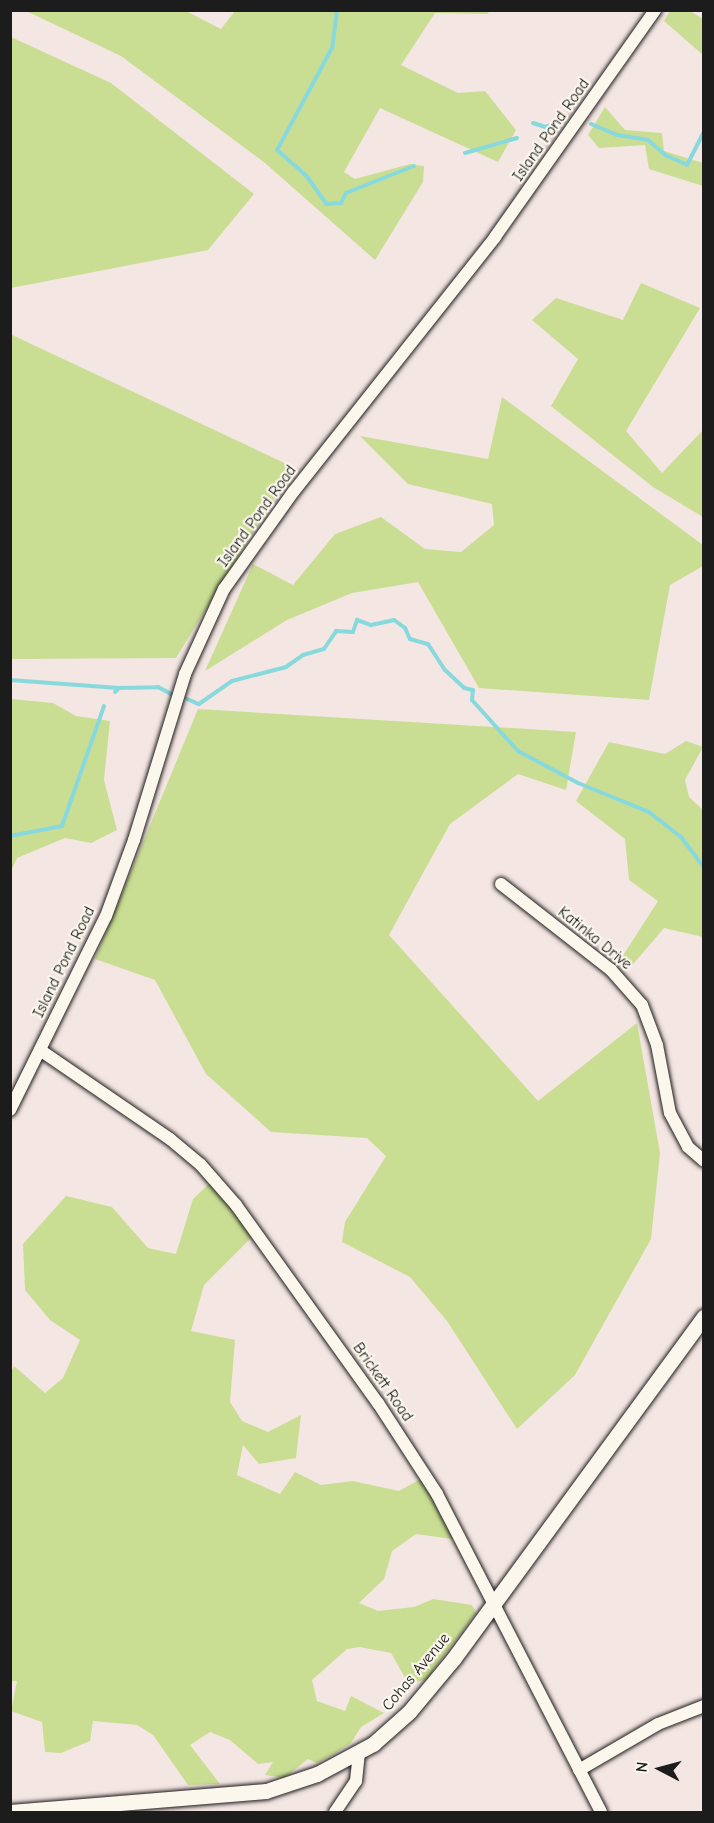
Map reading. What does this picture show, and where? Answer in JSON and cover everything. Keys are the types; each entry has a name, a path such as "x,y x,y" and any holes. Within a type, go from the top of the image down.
{"street":[{"name":"Island Pond Road","path":"10,1110 117,888 185,674 224,589 294,491 495,237 655,10"},
{"name":"Katinka Drive","path":"501,884 610,970 642,1005 657,1045 670,1113 688,1147 704,1161"},
{"name":"Brickett Road","path":"40,1050 170,1139 220,1184 401,1437 452,1521 601,1812"},
{"name":"Cohas Avenue","path":"10,1812 266,1791 317,1774 359,1753 388,1733 430,1689 704,1317"},
{"path":"579,1770 658,1724 704,1706"},
{"path":"334,1812 356,1781 359,1753"}],"green space":[{"path":"26,11 186,11 221,29 235,11 489,11 488,14 435,13 401,65 458,93 485,91 516,130 498,162 380,108 344,172 355,179 410,164 424,166 423,182 375,260 265,163 121,56"},
{"path":"670,11 690,11 703,19 703,55 664,21"},
{"path":"11,37 111,83 254,194 208,250 11,288"},
{"path":"605,107 625,130 662,133 664,151 703,163 703,186 649,169 645,145 599,148 588,135"},
{"path":"641,283 700,308 626,431 662,473 703,430 703,517 653,487 551,406 578,359 532,320 556,298 623,320"},
{"path":"10,334 293,467 176,658 11,659"},
{"path":"502,397 703,545 703,566 670,585 649,700 479,688 418,582 352,593 287,620 205,671 253,564 293,585 335,534 381,517 425,549 461,552 494,525 492,504 408,484 360,436 488,459"},
{"path":"11,699 53,703 76,716 110,721 104,780 117,830 91,843 65,838 17,858 11,871"},
{"path":"198,709 576,732 566,790 518,774 450,824 389,935 538,1101 637,1023 660,1153 651,1239 575,1375 517,1429 447,1321 410,1277 342,1242 345,1222 386,1156 367,1138 271,1132 206,1074 155,980 95,959"},
{"path":"686,741 703,747 685,780 689,797 703,810 703,937 664,928 629,969 622,957 658,901 629,880 625,839 576,801 609,742 665,754"},
{"path":"215,1178 256,1233 204,1285 191,1331 235,1340 230,1402 242,1421 268,1432 301,1415 296,1458 259,1464 243,1445 237,1475 280,1494 295,1472 321,1485 353,1481 399,1491 426,1476 460,1536 452,1539 416,1534 392,1551 384,1579 359,1603 378,1611 414,1607 433,1599 472,1605 476,1613 426,1680 408,1683 391,1653 360,1647 347,1649 312,1680 317,1701 345,1711 351,1696 384,1713 361,1727 351,1743 332,1755 317,1763 308,1759 284,1778 265,1775 273,1762 258,1764 230,1740 210,1732 190,1745 220,1784 188,1785 153,1735 137,1725 93,1721 90,1741 61,1753 45,1752 42,1722 11,1711 17,1681 11,1681 10,1374 14,1366 45,1393 63,1378 80,1340 50,1320 25,1290 23,1244 66,1196 112,1207 148,1248 176,1254 193,1199"}],"waterway":[{"path":"337,10 332,48 277,150 306,175 326,204 341,203 346,193 414,166"},
{"path":"533,123 545,127 564,121"},
{"path":"591,124 617,135 648,140 665,155 687,165 704,132"},
{"path":"465,153 517,138"},
{"path":"187,699 199,704 232,681 286,667 303,655 324,649 336,631 353,632 357,620 371,625 394,620 405,628 410,639 428,644 445,670 464,688 473,690 472,700 518,751 578,783 649,812 681,837 704,867"},
{"path":"10,680 119,688"},
{"path":"115,692 119,688 158,687 171,694"},
{"path":"10,836 62,826 104,706"}]}
